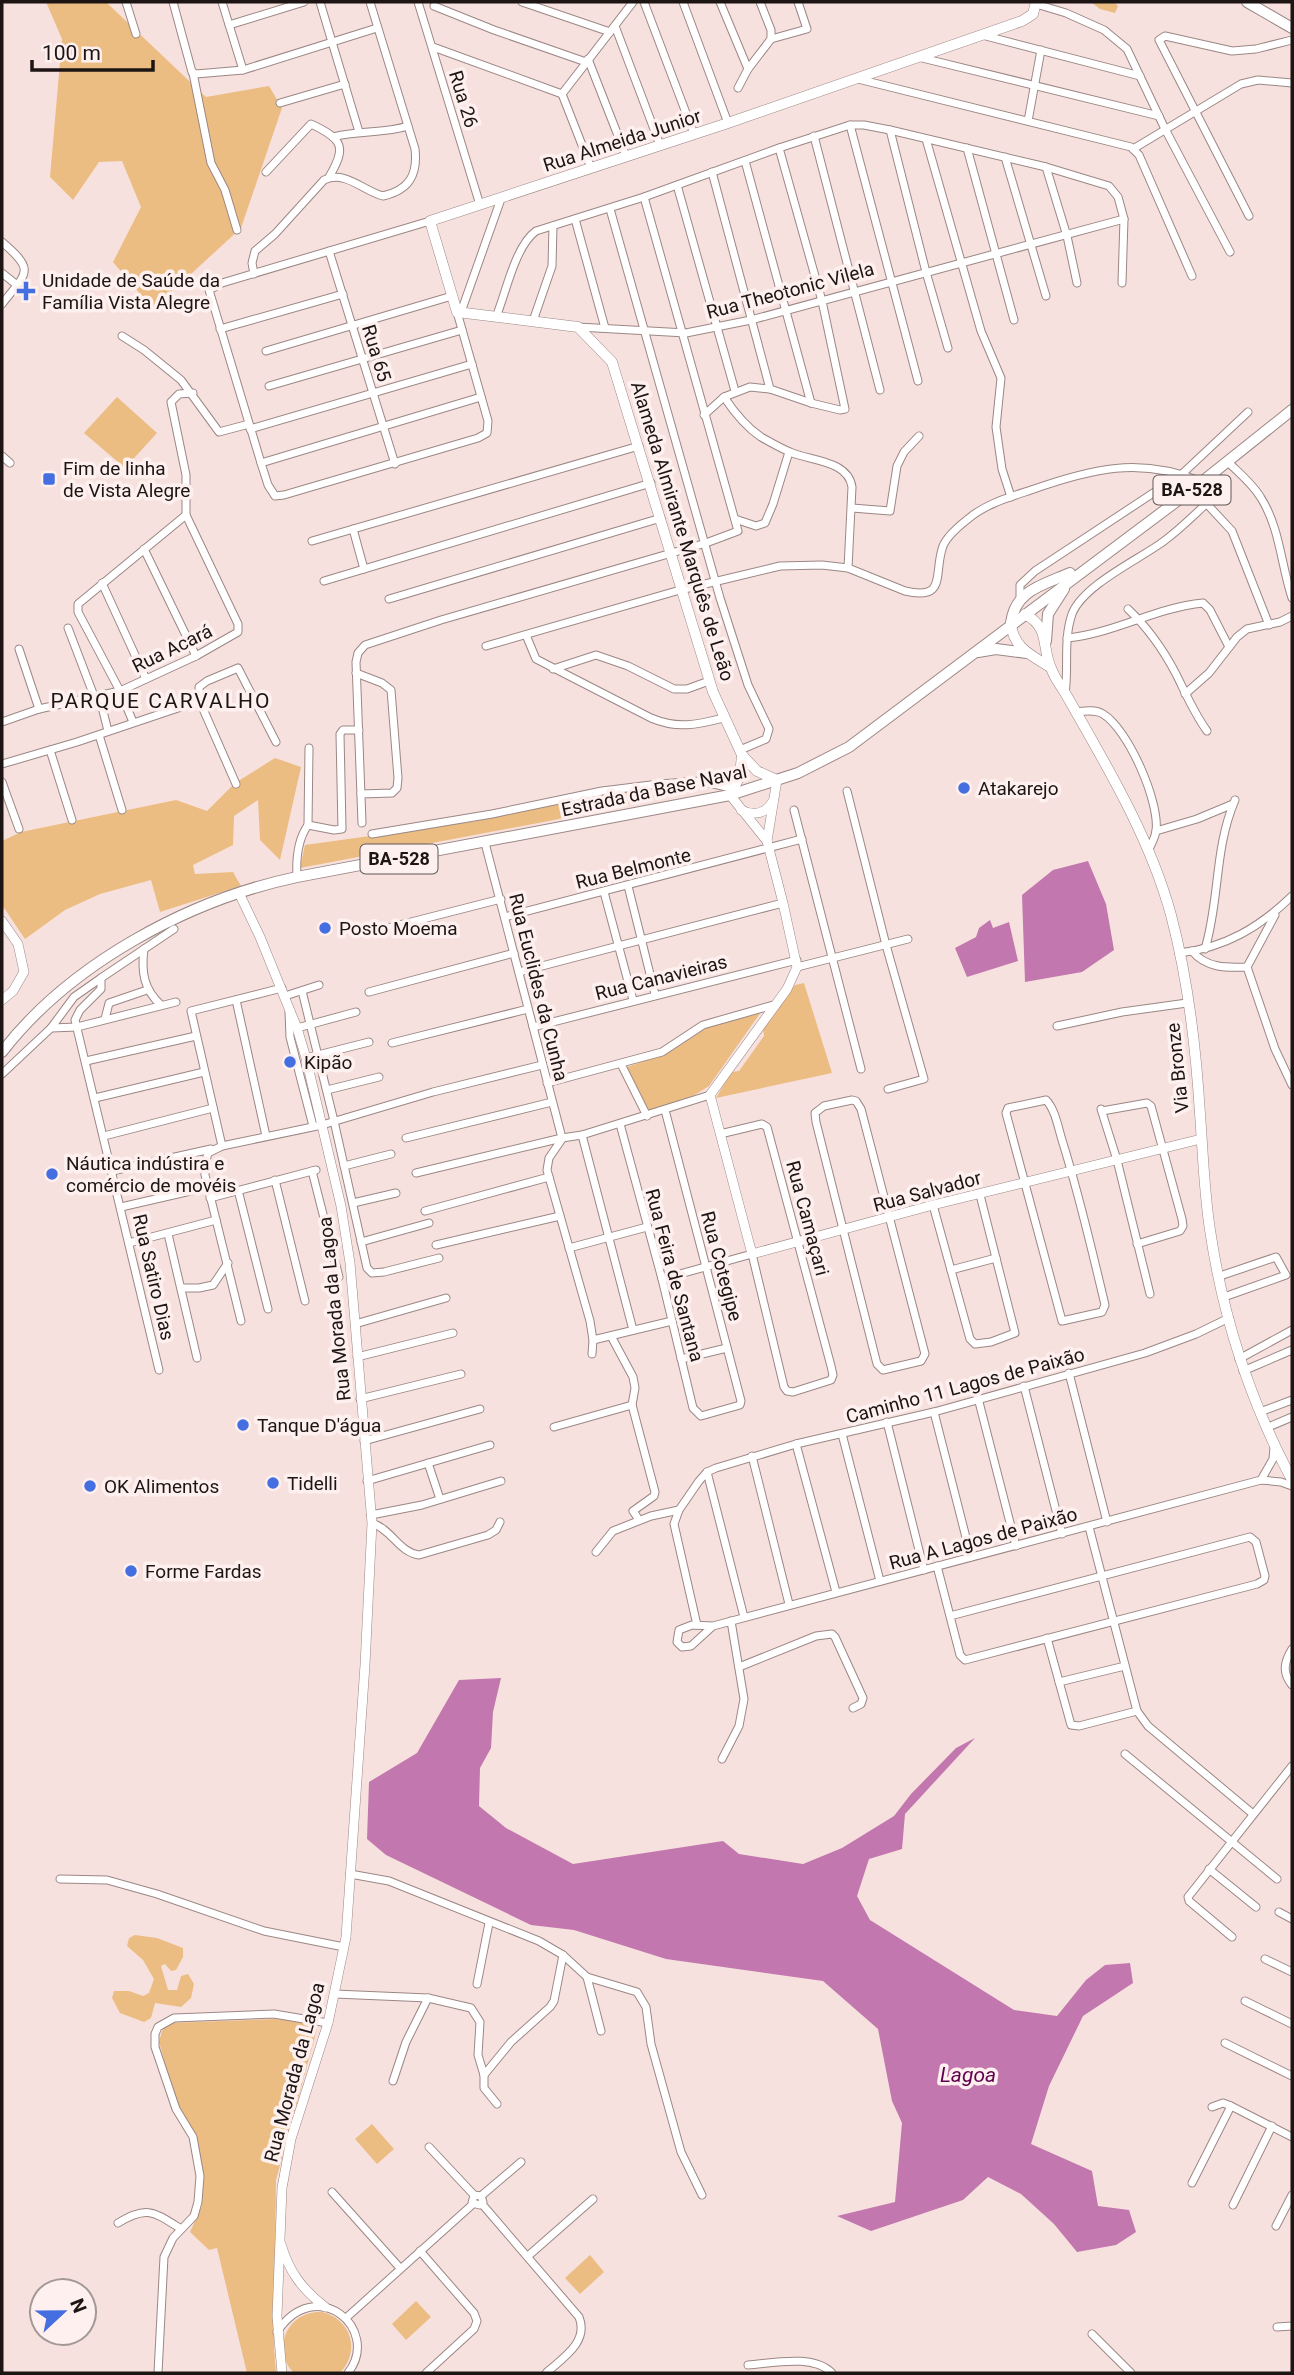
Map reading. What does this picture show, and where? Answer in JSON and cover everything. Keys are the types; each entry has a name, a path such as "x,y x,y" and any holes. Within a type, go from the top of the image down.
{"main road":[{"path":"1247,2 1292,28"},
{"name":"Rua Almeida Junior","path":"430,221 728,123 1029,18 1036,10 1036,3"},
{"path":"430,221 459,312"},
{"name":"Rua Theotonic Vilela","path":"459,312 578,327"},
{"name":"Alameda Almirante Marquês de Leão","path":"578,327 615,369 680,590 723,718 741,752 757,771 776,780"},
{"name":"Estrada da Base Naval","path":"2,1052 7,1040 85,973 139,937 239,893 297,877 485,843 732,792 798,773 849,747 1292,412"},
{"path":"1027,653 1015,640 1012,623 1016,604 1034,589 1088,565"},
{"path":"1046,641 1046,621 1052,606 1088,565"},
{"name":"Via Bronze","path":"1025,614 1040,627 1046,641 1050,667 1123,794 1171,914 1194,1045 1210,1231 1228,1318 1242,1371 1274,1446 1292,1480"},
{"path":"976,652 996,649 1027,653"},
{"name":"Via Bronze","path":"1027,653 1050,667"},
{"path":"732,792 740,776 741,752"},
{"path":"174,929 198,909"}],"street":[{"path":"126,2 136,34"},
{"path":"173,2 193,73 211,163 225,190 237,230"},
{"path":"222,2 243,70"},
{"path":"229,25 304,2"},
{"path":"320,2 359,132"},
{"path":"330,177 347,179 383,196 404,188 413,178 416,165 415,149 370,2"},
{"name":"Rua 26","path":"418,2 480,205"},
{"path":"522,2 612,29"},
{"path":"562,94 631,2"},
{"path":"644,2 694,134"},
{"path":"683,2 728,123"},
{"path":"720,2 748,69"},
{"path":"738,88 748,69 771,39 771,30 760,2"},
{"path":"771,39 807,30 798,2"},
{"path":"1036,3 1075,17 1111,35 1131,55 1165,129 1230,252"},
{"path":"423,18 435,4 494,30 587,61 626,156"},
{"path":"193,73 243,70 377,28"},
{"path":"612,29 660,145"},
{"path":"981,35 1140,76"},
{"path":"1250,216 1159,43 1160,38 1165,36 1241,51 1292,40"},
{"path":"432,47 562,94 590,168"},
{"path":"1028,121 1041,50"},
{"path":"914,57 1159,116"},
{"path":"854,78 1133,149 1139,155 1192,276"},
{"path":"1133,149 1251,81 1258,79 1292,83"},
{"path":"280,103 345,85"},
{"path":"254,274 252,263 255,251 275,234 313,189 330,177 341,155 340,146 333,137 309,124 266,172"},
{"path":"850,125 918,381"},
{"path":"496,317 515,264 527,241 536,231 610,209 850,125 890,130 967,148 1109,186 1118,197 1124,219 1122,283"},
{"path":"333,137 359,132 385,132 408,126"},
{"path":"890,130 948,348"},
{"path":"814,136 880,390"},
{"path":"926,139 981,331 1001,378 996,428 1002,469 1011,497"},
{"path":"704,415 724,397 750,387 770,389 840,410 846,407 822,301 779,148"},
{"path":"967,148 1014,320"},
{"path":"1005,157 1046,296"},
{"path":"745,161 788,310 811,403"},
{"path":"1046,167 1077,283"},
{"path":"712,172 770,389"},
{"path":"677,186 735,391"},
{"path":"362,823 356,673 356,657 361,648 382,638 670,554 737,533 739,530 704,415 644,197"},
{"path":"342,294 220,330 270,490 279,497 478,438 489,430 459,312 501,199"},
{"path":"610,209 716,582 748,685 769,733 766,739 741,752"},
{"path":"575,219 603,328 596,331 592,341"},
{"name":"Rua Theotonic Vilela","path":"578,327 681,333 718,328 1124,219"},
{"name":"Rua Almeida Junior","path":"220,330 209,291 212,287 430,221"},
{"path":"533,321 552,266 553,226"},
{"path":"2,242 20,258 24,267 23,276 2,304"},
{"name":"Rua 65","path":"329,251 395,464"},
{"path":"2,273 16,285"},
{"path":"266,352 452,296"},
{"path":"269,386 462,330"},
{"path":"122,336 176,375 193,394 219,432 250,427 472,364"},
{"path":"133,722 77,608 80,600 186,515 186,475 171,402 179,394 193,394"},
{"path":"261,463 481,397"},
{"path":"724,397 748,426 789,452 843,470 852,483 848,568"},
{"path":"1020,600 1020,585 1035,571 1182,474 1248,412"},
{"path":"852,508 888,512 892,509 897,466 904,452 919,436"},
{"path":"312,541 639,446"},
{"path":"735,519 756,526 765,523 789,452"},
{"path":"2,456 10,463"},
{"path":"1228,462 1257,492 1266,508 1277,538 1292,598"},
{"path":"486,646 680,590 780,566 822,565 848,568 905,591 931,591 937,585 941,554 949,537 978,511 1011,497 1111,467 1145,467 1182,474 1197,485 1205,505 1232,531 1269,625"},
{"path":"324,582 650,483"},
{"path":"1065,694 1068,672 1067,638 1076,607 1086,595 1168,538 1205,505"},
{"name":"Rua Acará","path":"2,722 39,709 120,691 196,656 238,632 238,624 186,515"},
{"path":"389,599 661,518"},
{"path":"353,529 364,569"},
{"path":"144,549 196,656"},
{"path":"102,583 146,679"},
{"path":"1067,638 1121,628 1161,610 1205,603 1229,648"},
{"path":"1128,609 1140,621 1174,669 1207,732"},
{"path":"1185,694 1209,673 1247,629 1269,625 1292,616"},
{"path":"68,628 108,731"},
{"path":"526,635 534,657 553,669 666,724 692,725 723,718"},
{"path":"19,649 39,709"},
{"path":"553,669 596,655 628,666 674,689 687,689 709,681"},
{"path":"236,784 200,702 199,687 224,672 238,668 276,742"},
{"path":"356,673 376,680 391,691 398,778 397,788 392,793 361,793"},
{"path":"2,764 200,702"},
{"path":"1076,712 1101,713 1126,739 1144,776 1156,816 1156,831 1148,852"},
{"path":"308,825 340,831 342,828 340,734 343,730 359,730"},
{"path":"99,735 122,810"},
{"path":"297,877 299,851 303,833 308,825 309,748"},
{"path":"50,750 72,820"},
{"path":"416,1173 582,1135 710,1095 792,982 797,964 768,845 776,780"},
{"path":"372,834 492,814 602,791 701,781 732,792 740,810 768,845"},
{"path":"2,782 19,829"},
{"path":"847,791 924,1079 888,1089"},
{"path":"740,810 760,813 769,807 775,796"},
{"path":"1156,831 1197,819 1234,802 1222,839 1214,909 1205,948"},
{"path":"794,810 861,1069"},
{"name":"Rua Belmonte","path":"505,917 628,886 768,845 802,839"},
{"name":"Rua Euclides da Cunha","path":"485,843 562,1138"},
{"path":"628,886 655,994"},
{"path":"604,892 633,1000"},
{"name":"Rua Morada da Lagoa","path":"239,893 284,992 297,1028 306,1058 317,1125 348,1245 371,1519 367,1638 344,1948 328,2023 291,2140 282,2188 278,2235 277,2332 282,2373"},
{"path":"1179,953 1227,942 1248,931 1292,896"},
{"path":"372,932 501,899"},
{"path":"519,972 783,903"},
{"path":"1279,909 1247,967 1275,1049 1292,1085"},
{"path":"2,921 18,944 24,972 13,991 2,1000"},
{"path":"2,1074 51,1028 74,998 174,929"},
{"name":"Rua Canavieiras","path":"533,1027 655,994 833,958 908,939"},
{"path":"144,949 143,969 147,990 162,1005"},
{"path":"1192,951 1199,960 1207,964 1232,968 1247,967"},
{"path":"369,992 514,953"},
{"path":"102,978 101,989 109,1003 105,1019"},
{"path":"222,1146 191,1012 236,1000 319,985"},
{"path":"77,1027 75,1020 80,1010 101,989"},
{"path":"109,1003 147,990"},
{"name":"Rua Morada da Lagoa","path":"302,990 369,1270 372,1273 384,1272 439,1258"},
{"path":"236,1000 266,1136"},
{"path":"51,1028 77,1027 176,1002"},
{"path":"547,1083 662,1052 708,1023 777,1003"},
{"path":"1057,1026 1122,1012 1188,1003"},
{"path":"289,1008 290,1037 317,1125"},
{"path":"391,1043 528,1009"},
{"path":"297,1028 356,1012"},
{"name":"Rua Satiro Dias","path":"77,1027 159,1370"},
{"path":"86,1062 196,1036"},
{"path":"306,1058 369,1042"},
{"path":"621,1064 647,1116"},
{"path":"112,1171 334,1121 433,1092 542,1065"},
{"path":"95,1098 204,1072"},
{"path":"327,1090 379,1077"},
{"path":"710,1095 751,1254"},
{"path":"848,1100 856,1101 889,1218 924,1349 924,1358 883,1370 878,1366 816,1122 817,1110 848,1100"},
{"path":"1048,1101 1072,1172 1105,1305 1102,1312 1062,1321 1006,1113 1008,1108 1048,1101"},
{"path":"406,1138 552,1102"},
{"path":"1138,1244 1176,1233 1183,1226 1154,1114 1147,1103 1138,1102 1102,1110 1150,1294"},
{"path":"104,1136 213,1108"},
{"name":"Rua Cotegipe","path":"665,1110 741,1402 740,1405 716,1413"},
{"name":"Rua Feira de Santana","path":"620,1124 695,1411 701,1416 716,1413"},
{"name":"Rua Camaçari","path":"720,1134 762,1124 766,1126 831,1366 831,1380 796,1392 787,1391 751,1254"},
{"path":"582,1135 633,1330"},
{"path":"562,1138 549,1158 549,1177 590,1321 592,1354"},
{"name":"Rua Salvador","path":"662,1279 933,1205 1201,1139"},
{"path":"214,1149 207,1156 205,1164 208,1187 241,1321"},
{"path":"344,1166 391,1154"},
{"path":"210,1198 314,1171 339,1277"},
{"path":"425,1211 549,1177"},
{"path":"275,1180 305,1301"},
{"path":"121,1206 208,1187"},
{"path":"238,1190 268,1309"},
{"path":"353,1203 396,1193"},
{"path":"933,1205 970,1339 975,1344 980,1344 1015,1333 980,1195"},
{"path":"436,1245 561,1216"},
{"path":"130,1243 216,1220"},
{"path":"361,1242 429,1223"},
{"path":"569,1248 647,1227"},
{"path":"168,1234 197,1358"},
{"path":"1220,1276 1274,1257 1279,1258 1286,1274 1285,1277 1224,1297"},
{"path":"951,1270 996,1258"},
{"path":"181,1288 200,1289 213,1285 228,1263"},
{"path":"355,1324 446,1298"},
{"name":"Caminho 11 Lagos de Paixão","path":"707,1472 796,1444 933,1412 1145,1353 1210,1329 1228,1318"},
{"path":"593,1340 672,1321"},
{"path":"1239,1359 1292,1330"},
{"path":"357,1357 453,1333"},
{"path":"611,1336 633,1377 635,1388 632,1405 656,1493 633,1511 639,1520"},
{"path":"681,1359 727,1348"},
{"path":"1242,1371 1292,1350"},
{"path":"1069,1373 1107,1522"},
{"path":"360,1399 461,1374"},
{"path":"1024,1386 1062,1534"},
{"path":"978,1398 1017,1546"},
{"path":"1260,1412 1292,1400"},
{"path":"554,1427 632,1405"},
{"path":"364,1441 480,1409"},
{"path":"933,1412 971,1557"},
{"path":"1266,1428 1292,1417"},
{"path":"887,1422 924,1570"},
{"path":"842,1434 880,1581"},
{"path":"796,1444 836,1592"},
{"path":"368,1481 490,1446"},
{"path":"1261,1480 1273,1459 1274,1446"},
{"path":"752,1456 789,1604"},
{"path":"428,1464 440,1499"},
{"path":"697,1625 674,1533 679,1510 707,1472"},
{"path":"707,1472 744,1617"},
{"name":"Rua A Lagos de Paixão","path":"713,1626 691,1646 682,1647 677,1642 679,1630 697,1625 713,1626 1261,1480 1292,1486"},
{"path":"371,1519 500,1481"},
{"path":"596,1552 611,1532 639,1520 679,1510"},
{"path":"371,1519 411,1553 419,1555 488,1535 496,1530 500,1522"},
{"path":"1090,1527 1137,1711 1148,1726 1253,1814"},
{"path":"937,1566 950,1616 961,1658 965,1660 1264,1580 1262,1561 1254,1539 1246,1538 950,1616"},
{"path":"722,1759 743,1711 744,1699 731,1621"},
{"path":"739,1667 816,1636 832,1634 863,1698 861,1704 853,1708"},
{"path":"1046,1638 1069,1724 1080,1726 1137,1711"},
{"path":"1292,1649 1285,1666 1286,1676 1292,1685"},
{"path":"1059,1682 1125,1666"},
{"path":"1125,1754 1277,1879"},
{"path":"1232,1937 1189,1901 1188,1895 1292,1766"},
{"path":"1209,1869 1256,1908"},
{"path":"350,1874 389,1881 539,1941 563,1955 586,1977 638,1992 643,1998 653,2051 681,2152 702,2195"},
{"path":"60,1879 107,1880 157,1894 264,1931 344,1948"},
{"path":"1279,1912 1292,1919"},
{"path":"477,1984 489,1923"},
{"path":"484,2075 511,2042 554,2001 563,1955"},
{"path":"1265,1959 1292,1972"},
{"path":"586,1977 601,2031"},
{"path":"335,1994 428,1998 471,2008 480,2022 478,2055 484,2075 484,2088 497,2104"},
{"path":"394,2081 406,2042 428,1998"},
{"path":"1245,2001 1292,2024"},
{"path":"158,2373 164,2257 169,2244 194,2216 198,2202 199,2165 193,2137 176,2109 155,2047 158,2027 174,2018 274,2014 328,2023"},
{"path":"1225,2043 1292,2076"},
{"path":"1212,2107 1223,2103 1292,2137"},
{"path":"1192,2183 1231,2106"},
{"path":"1233,2205 1272,2126"},
{"path":"429,2147 528,2256 579,2317 582,2326 579,2340 546,2373"},
{"path":"346,2318 400,2267 521,2162"},
{"path":"332,2192 400,2267"},
{"path":"1276,2226 1292,2195"},
{"path":"528,2256 593,2199"},
{"path":"118,2223 134,2213 147,2212 156,2214 181,2229"},
{"path":"278,2235 293,2275 308,2293 325,2307 346,2318 356,2337 356,2359 348,2373"},
{"path":"419,2251 474,2313 477,2321 474,2329 426,2373"},
{"path":"277,2332 297,2310 311,2306 325,2307"},
{"path":"1277,2327 1292,2326"},
{"path":"1092,2334 1131,2373"},
{"path":"748,2365 811,2362 823,2365 832,2373"}],"shaded area":[{"path":"46,2 106,2 206,97 269,86 282,108 241,228 153,309 113,262 141,207 122,161 99,162 73,200 50,177 62,39"},
{"path":"1091,2 1114,2 1118,6 1115,13 1100,9"},
{"path":"117,397 157,433 125,468 84,433"},
{"path":"275,758 301,767 280,860 260,840 258,800 234,816 233,845 193,865 195,874 233,872 241,886 160,912 151,880 100,894 65,910 25,939 2,905 2,841 21,832 176,800 207,811 235,783"},
{"path":"630,789 659,797 554,820 300,868 305,845 477,821"},
{"path":"804,983 832,1073 716,1098 731,1072 739,1071 764,1036 763,1029 795,985"},
{"path":"761,1012 709,1086 693,1096 649,1111 627,1067 662,1055 707,1027"},
{"path":"135,1935 157,1938 183,1948 183,1957 176,1970 171,1971 165,1964 161,1966 168,1990 177,1990 181,1976 188,1974 194,1984 191,1998 181,2007 155,2003 151,2018 144,2022 120,2013 112,1998 114,1991 129,1991 143,1996 149,1993 154,1979 143,1960 127,1946 129,1938"},
{"path":"275,2019 309,2021 317,2029 276,2180 276,2373 247,2373 217,2248 209,2250 190,2232 202,2206 203,2173 193,2129 178,2108 159,2042 162,2031 169,2023"},
{"path":"372,2124 394,2149 377,2164 355,2139"},
{"path":"590,2255 604,2272 580,2294 565,2278"},
{"path":"416,2301 431,2317 406,2340 392,2324"},
{"path":"322,2312 340,2321 350,2337 350,2355 346,2364 340,2373 294,2373 283,2353 286,2333 300,2317"}],"water":[{"path":"1088,861 1106,904 1114,950 1082,972 1025,982 1022,895 1053,870"},
{"path":"990,920 993,928 1009,922 1018,961 967,977 955,948 976,937 979,928"},
{"name":"Lagoa","path":"501,1678 493,1712 491,1748 480,1768 479,1806 506,1828 573,1864 723,1841 739,1854 803,1864 842,1848 894,1816 911,1794 956,1748 975,1738 905,1814 902,1849 869,1859 857,1896 870,1920 1014,2010 1057,2016 1086,1980 1105,1965 1130,1963 1133,1983 1083,2016 1049,2086 1031,2144 1092,2171 1098,2206 1129,2210 1136,2232 1116,2245 1077,2252 1054,2224 1021,2194 988,2177 963,2200 871,2231 837,2216 895,2202 902,2123 892,2101 878,2029 823,1981 666,1959 574,1930 531,1925 386,1855 367,1839 369,1782 417,1753 459,1680"}],"place":[{"name":"Unidade de Saúde da Família Vista Alegre","path":"26,291"},
{"name":"Fim de linha de Vista Alegre","path":"49,479"},
{"name":"Atakarejo","path":"964,788"},
{"name":"Posto Moema","path":"325,928"},
{"name":"Kipão","path":"290,1062"},
{"name":"Náutica indústira e comércio de movéis","path":"52,1174"},
{"name":"Tanque D'água","path":"243,1425"},
{"name":"Tidelli","path":"273,1483"},
{"name":"OK Alimentos","path":"90,1486"},
{"name":"Forme Fardas","path":"131,1571"}],"district":[{"name":"PARQUE CARVALHO","path":"161,701"}]}
